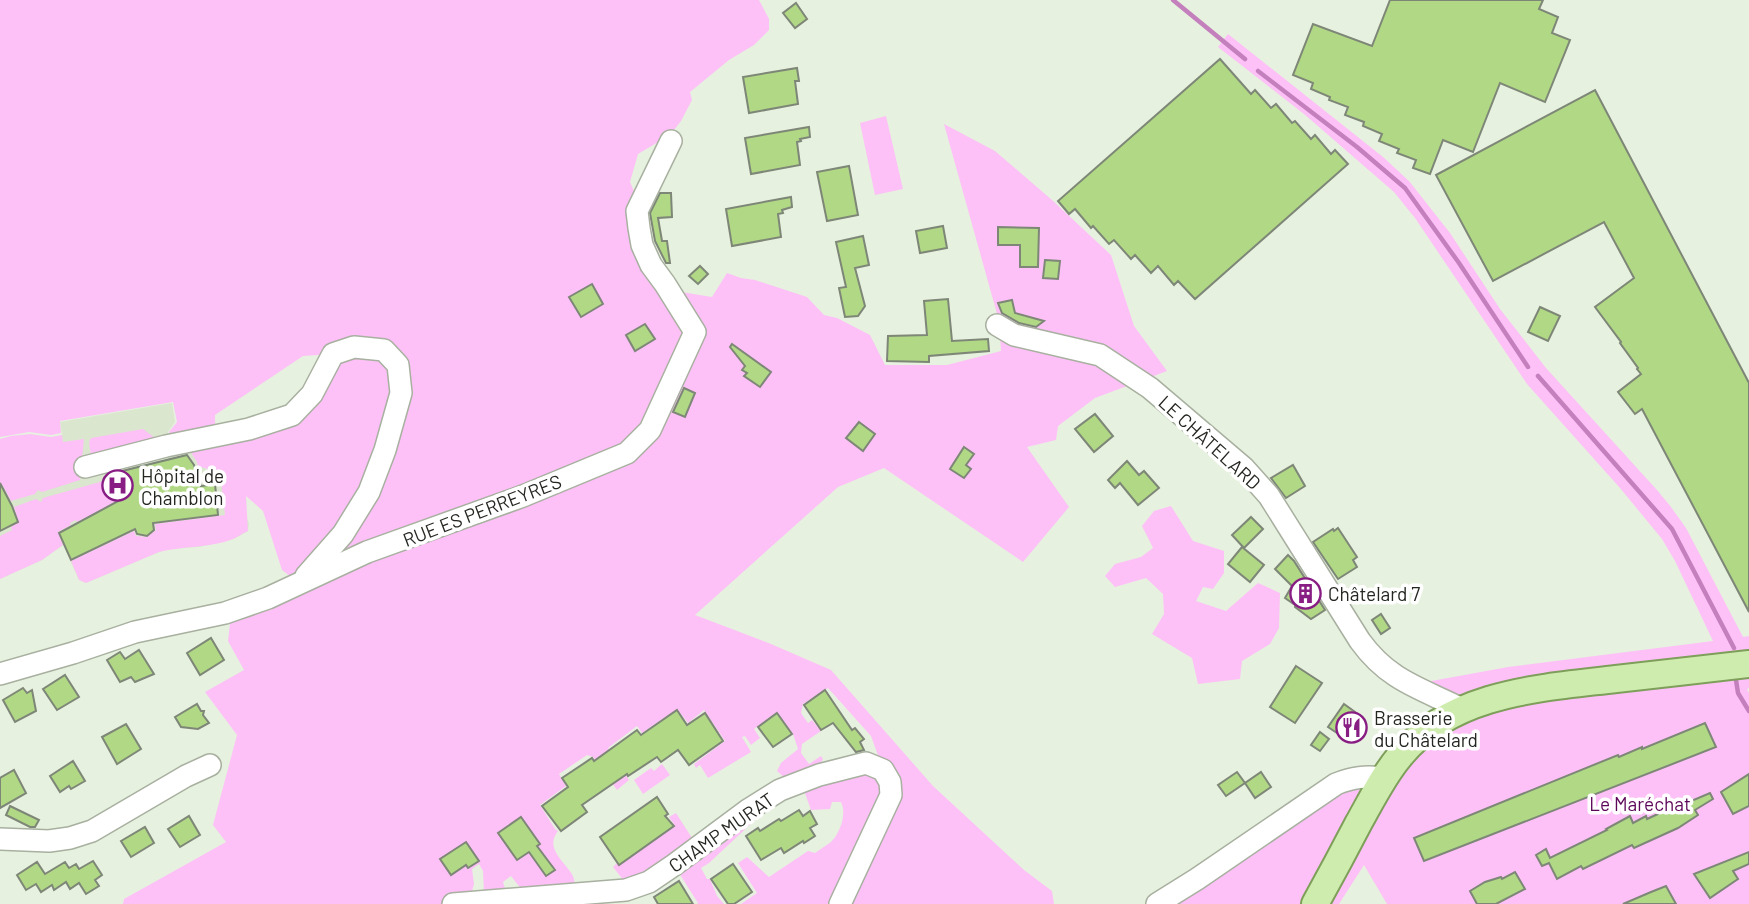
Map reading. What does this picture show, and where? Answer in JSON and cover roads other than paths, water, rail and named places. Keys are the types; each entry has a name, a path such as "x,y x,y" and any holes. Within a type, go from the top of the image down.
{"main road":[{"path":"1315,904 1384,778 1401,754 1419,737 1462,709 1495,697 1545,688 1749,664"}],"street":[{"name":"RUE ES PERREYRES","path":"0,674 135,632 225,613 268,598 368,552 523,496 627,453 650,430 695,332 650,265 639,228 637,211 671,141"},
{"name":"LE CHÂTELARD","path":"997,325 1014,335 1100,355 1150,388 1244,468 1269,496 1371,657 1394,676 1462,709"},
{"path":"85,467 166,446 249,429 292,415 312,394 332,354 354,347 384,350 398,365 401,393 385,450 369,492 343,534 299,583"},
{"name":"CHAMP MURAT","path":"453,904 626,890 649,882 780,790 846,767 866,764 883,770 890,782 891,795 840,904"},
{"path":"0,839 50,841 92,831 186,776 211,765"},
{"path":"1157,904 1336,784 1363,776 1384,778"}],"waterway":[{"path":"1173,0 1245,59"},
{"path":"1258,71 1357,147 1405,188 1528,367"},
{"path":"1538,376 1672,529 1734,648"},
{"path":"1736,680 1738,693 1749,711"}],"place":[{"name":"Hôpital de Chamblon","path":"118,486"},
{"name":"Châtelard 7","path":"1305,593"},
{"name":"Brasserie du Châtelard","path":"1351,728"}],"park label":[{"name":"Le Maréchat","path":"1640,803"}]}
